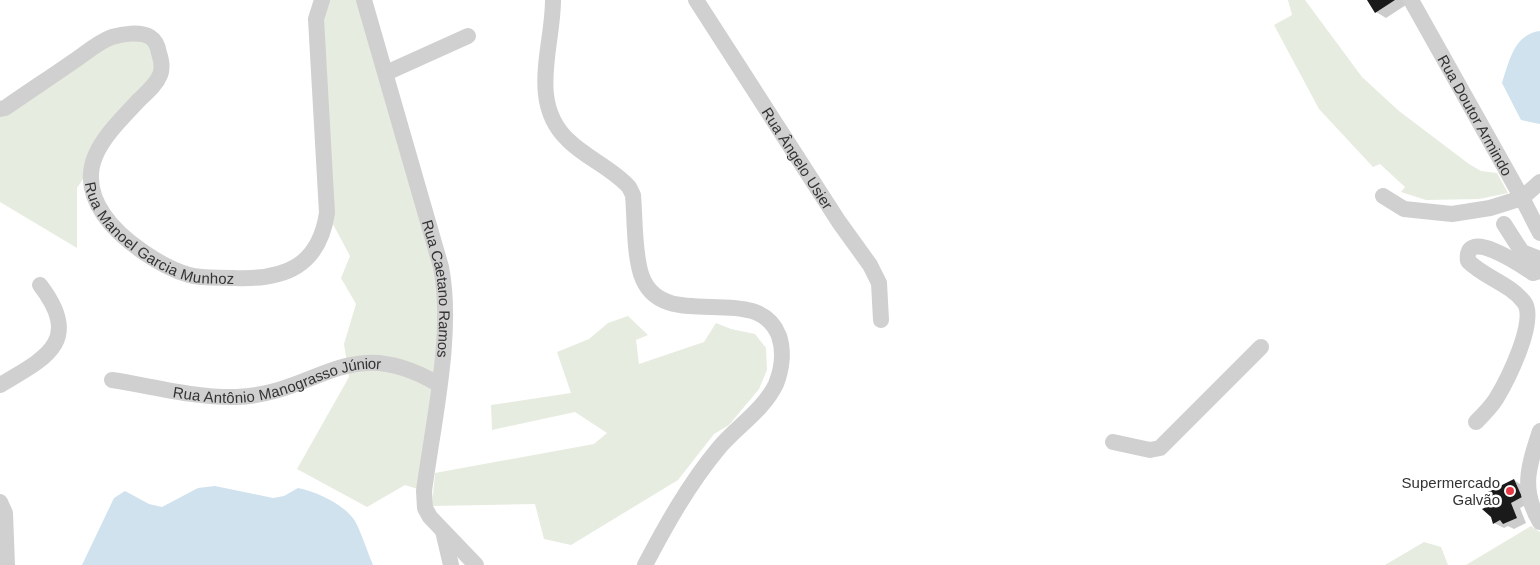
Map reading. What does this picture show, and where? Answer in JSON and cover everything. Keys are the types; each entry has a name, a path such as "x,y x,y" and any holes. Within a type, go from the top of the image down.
{"street":[{"name":"Rua Manoel Garcia Munhoz","path":"0,109 5,108 97,45 112,38 139,34 150,37 157,46 161,62 160,74 153,86 107,133 98,147 91,164 92,184 104,216 127,238 154,259 191,276 260,279 278,276 309,256 318,244 324,231 327,213 316,19 322,0"},
{"name":"Rua Caetano Ramos","path":"364,0 446,292 446,316 424,501 430,517 476,565"},
{"path":"553,0 544,88 548,109 560,131 569,141 629,187 633,194 641,274 645,283 652,292 674,304 752,310 772,323 782,350 780,368 775,385 762,403 720,447 696,476 646,565"},
{"name":"Rua Ângelo Usier","path":"696,0 839,222 870,265 879,283 881,320"},
{"name":"Rua Doutor Armindo","path":"1410,0 1540,233"},
{"path":"386,73 468,36"},
{"path":"1384,196 1404,209 1446,214 1490,208 1522,198 1540,182"},
{"path":"1504,224 1522,252 1540,259"},
{"path":"1476,422 1496,400 1526,334 1529,319 1525,304 1509,287 1476,269 1468,261 1469,254 1472,249 1478,246 1490,248 1533,273 1540,271"},
{"path":"0,385 44,359 57,343 58,322 51,300 40,285"},
{"path":"1114,442 1150,450 1160,448 1261,347"},
{"name":"Rua Antônio Manograsso Júnior","path":"112,380 210,395 236,397 270,391 338,368 370,362 388,364 419,373 438,384"},
{"path":"1540,430 1528,477 1528,493 1540,522"},
{"path":"0,502 4,513 7,565"},
{"path":"443,530 451,565"}],"shaded area":[{"path":"322,0 364,0 445,292 424,491 405,485 367,507 297,469 349,377 344,344 356,304 341,278 350,256 327,213"},
{"path":"1288,0 1305,0 1362,77 1399,111 1469,164 1481,171 1497,173 1508,193 1479,199 1426,200 1401,192 1405,187 1380,164 1373,167 1319,109 1274,25 1292,15"},
{"path":"139,34 161,61 77,188 77,248 0,202 0,109 97,45"},
{"path":"628,316 648,335 636,340 639,364 704,342 716,323 731,329 755,334 766,348 767,370 759,389 729,425 714,434 678,480 571,545 544,539 535,504 432,506 435,473 594,444 607,433 575,412 492,430 491,405 571,393 557,352 589,339 608,323"},
{"path":"1531,526 1540,532 1540,565 1466,565"},
{"path":"1424,542 1441,547 1448,565 1385,565"}],"water":[{"path":"1540,31 1540,124 1521,120 1502,83 1510,58 1518,43 1531,33"},
{"path":"215,486 273,498 284,496 298,488 313,492 337,504 355,521 373,565 82,565 114,498 125,491 149,504 162,507 198,488"}],"building":[{"path":"1367,0 1395,0 1375,13"},
{"path":"1514,479 1522,497 1511,503 1517,518 1503,524 1500,520 1493,524 1491,517 1482,509 1493,504 1486,493"}],"place":[{"name":"Supermercado Galvão","path":"1510,491"}]}
